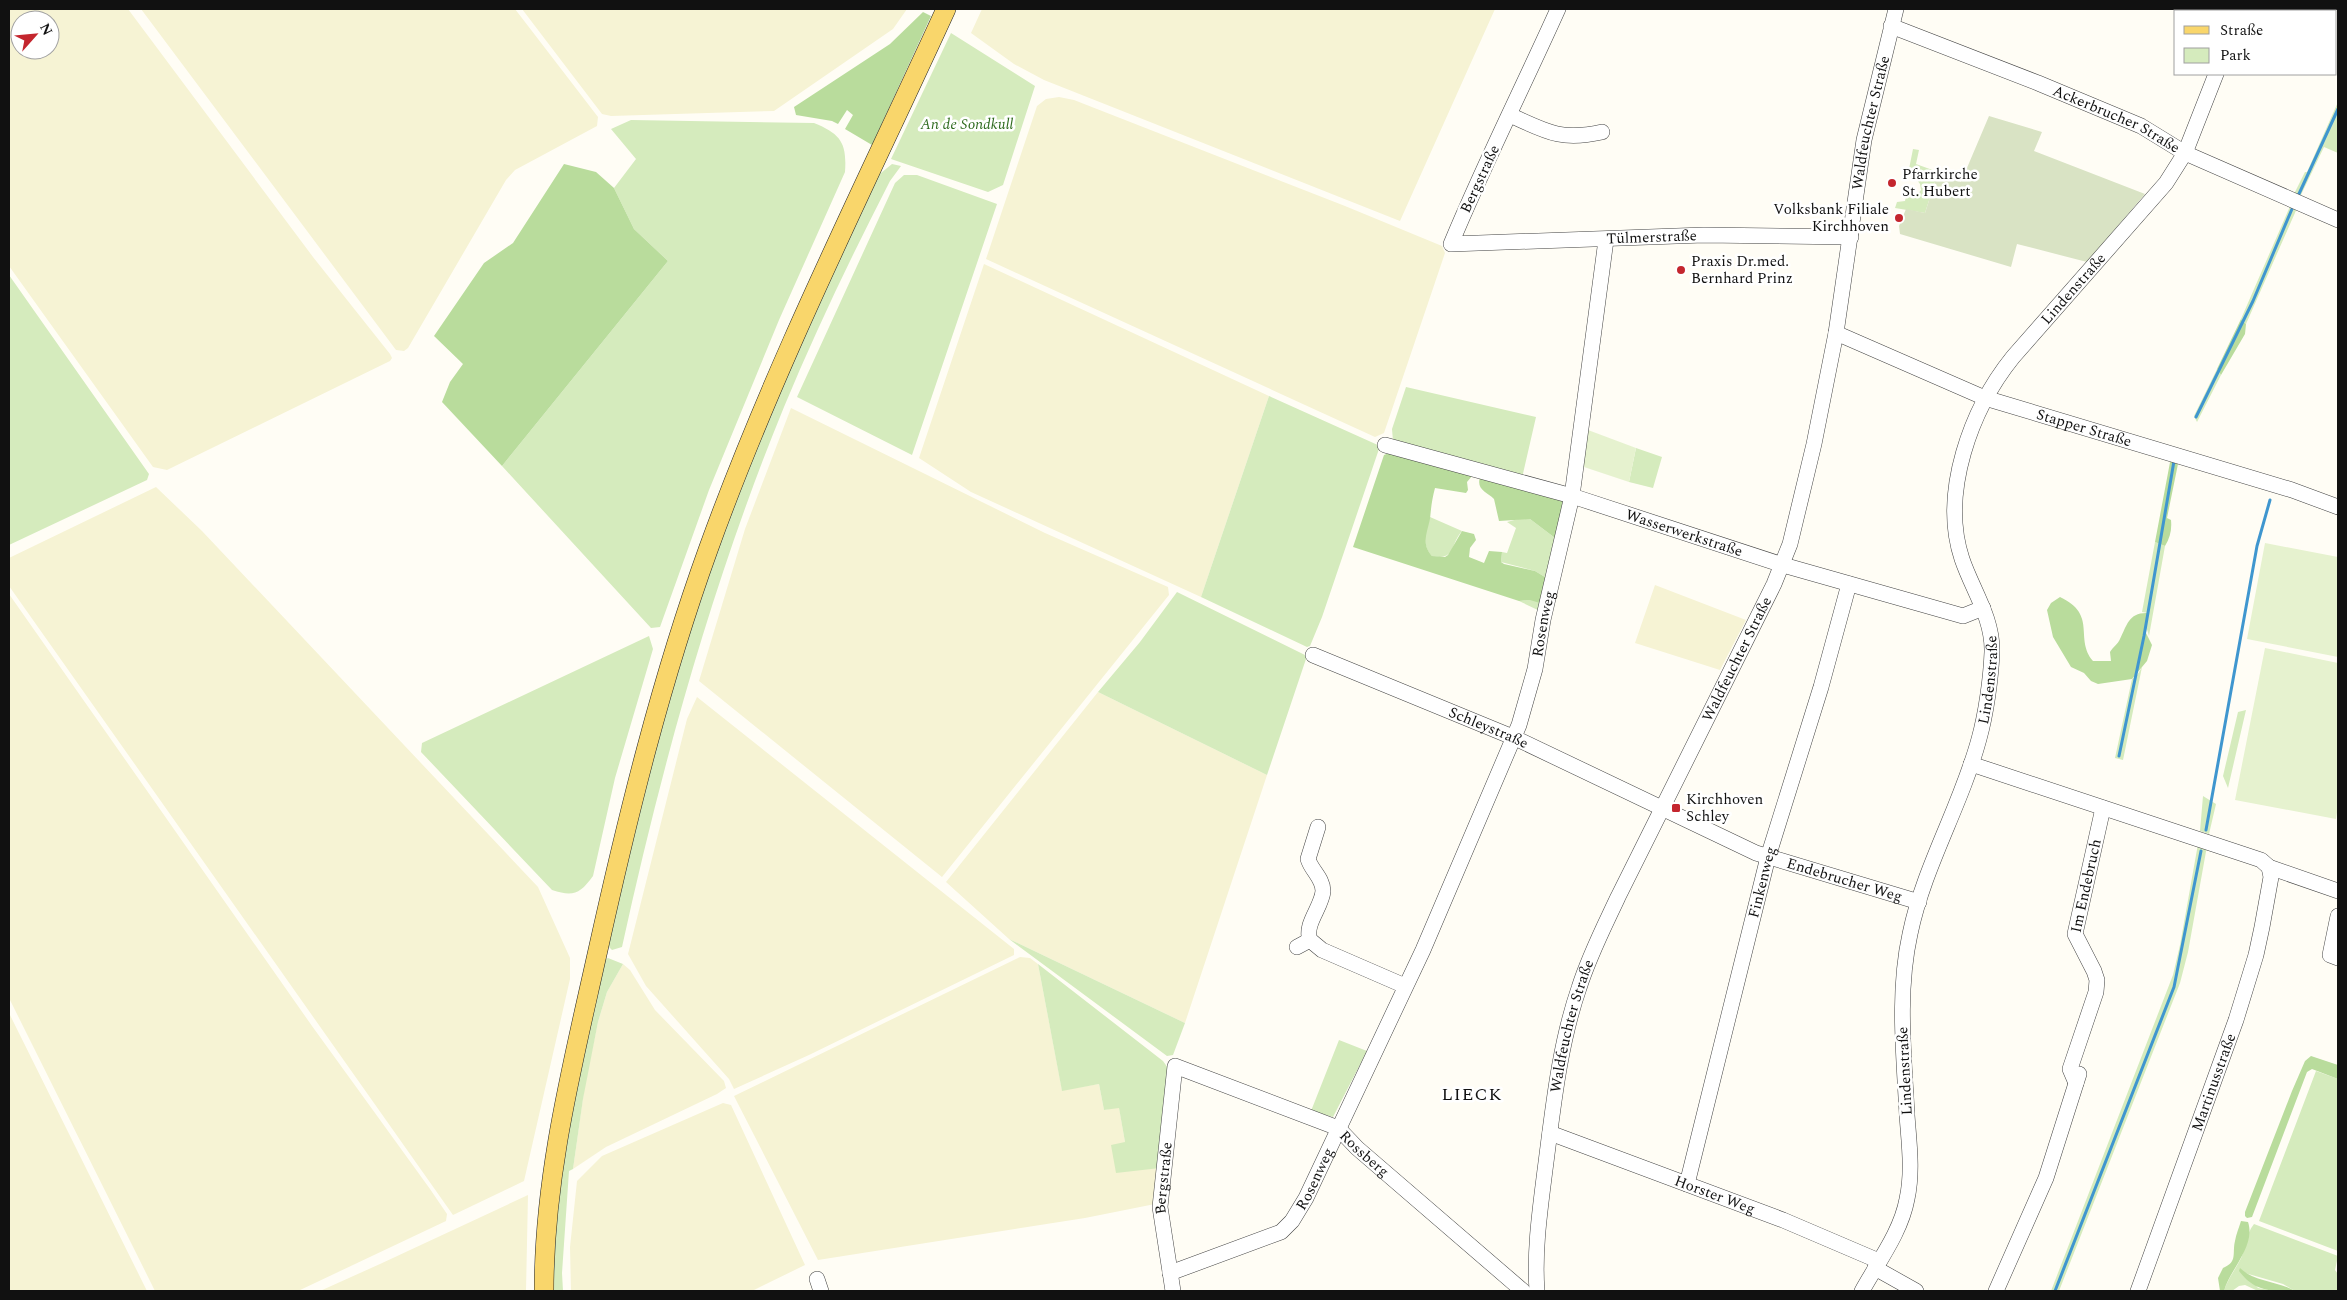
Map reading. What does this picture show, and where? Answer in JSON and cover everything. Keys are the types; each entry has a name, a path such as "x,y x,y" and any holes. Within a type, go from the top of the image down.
{"main road":[{"path":"544,1291 545,1238 550,1186 564,1100 627,822 669,669 708,551 772,386 946,9"}],"street":[{"name":"Bergstraße","path":"1452,244 1478,179 1510,115 1558,9"},
{"name":"Waldfeuchter Straße","path":"1537,1291 1538,1229 1550,1133 1562,1059 1579,987 1594,949 1662,807 1783,565 1790,544 1814,444 1836,333 1864,140 1896,9"},
{"name":"Ackerbrucher Straße","path":"1891,26 2029,79 2141,126 2185,153 2338,220"},
{"name":"Lindenstraße","path":"1862,1291 1898,1228 1904,1212 1910,1183 1902,1020 1906,951 1919,902 1980,738 1992,650 1990,630 1983,608 1962,559 1954,530 1955,486 1960,467 1985,398 1993,382 2166,183 2185,153 2216,75"},
{"path":"1510,115 1553,135 1584,136 1602,132"},
{"name":"Tülmerstraße","path":"1452,244 1741,235 1851,237"},
{"name":"Rosenweg","path":"1170,1273 1281,1232 1292,1221 1306,1198 1423,950 1515,738 1534,669 1543,620 1572,496 1606,240"},
{"name":"Stapper Straße","path":"1836,333 1985,398 2292,490 2338,507"},
{"name":"Wasserwerkstraße","path":"1385,445 1572,496 1783,565 1963,616 1983,608"},
{"name":"Finkenweg","path":"1687,1184 1768,857 1819,693 1849,584"},
{"name":"Schleystraße","path":"1313,654 1515,738 1662,807"},
{"path":"1971,764 2261,860 2269,867 2338,891"},
{"name":"Endebrucher Weg","path":"1662,807 1768,857 1919,902"},
{"name":"Im Endebruch","path":"1996,1291 2046,1178 2076,1084 2070,1069 2096,992 2097,980 2075,934 2103,808"},
{"path":"1318,827 1308,859 1321,882 1323,890 1304,944 1405,986"},
{"name":"Martinusstraße","path":"2138,1291 2236,1020 2262,927 2271,877 2269,867"},
{"path":"2334,957 2338,916"},
{"name":"Bergstraße","path":"1173,1291 1160,1207 1175,1066"},
{"name":"Rossberg","path":"1175,1066 1338,1128 1364,1154 1522,1291"},
{"name":"Horster Weg","path":"1550,1133 1783,1220 1876,1265 1916,1291"}],"shaded area":[{"path":"9,9 128,9 313,257 392,358 390,361 167,470 153,467 9,266"},
{"path":"141,9 515,9 598,117 597,126 515,170 506,180 408,348 404,351 396,350"},
{"path":"522,9 907,9 893,29 774,111 611,116 602,114"},
{"path":"982,9 1495,9 1400,221 1044,80 1014,64 971,33"},
{"path":"1059,97 1074,100 1442,246 1445,253 1384,433 1375,437 986,259 1037,106 1046,99"},
{"path":"984,264 1269,396 1201,597 971,492 919,458"},
{"path":"791,408 1045,533 1168,587 1169,595 942,877 699,681 745,529"},
{"path":"156,487 202,531 538,887 570,958 570,979 524,1181 453,1215 9,586 9,558"},
{"path":"1655,585 1746,620 1720,670 1635,643"},
{"path":"9,594 312,1026 430,1189 447,1214 446,1221 298,1291 155,1291 9,998"},
{"path":"1098,692 1267,775 1185,1023 1009,939 946,882"},
{"path":"697,697 1014,949 1014,955 809,1055 734,1089 729,1079 646,986 628,954 687,719"},
{"path":"1020,957 1030,958 1038,964 1062,1090 1099,1084 1104,1110 1119,1107 1125,1142 1160,1168 1155,1204 1085,1218 818,1260 734,1096"},
{"path":"623,964 630,970 655,1010 724,1081 726,1088 606,1147 573,1169 585,1084 598,1022 607,992"},
{"path":"9,1013 147,1291 9,1291"},
{"path":"723,1103 731,1105 805,1265 752,1291 571,1291 570,1247 577,1181 602,1156"},
{"path":"528,1195 526,1291 320,1291 380,1264"}],"green space":[{"path":"923,12 931,16 872,145 845,129 853,115 847,110 838,124 832,121 796,115 794,107 890,44"},
{"name":"An de Sondkull","path":"951,33 1035,86 1003,185 988,192 891,159"},
{"path":"2338,102 2338,153 2324,147 2300,197 2294,194 2305,172 2307,172"},
{"path":"1989,116 2042,132 2034,151 2145,194 2087,262 2017,244 2011,267 1900,234 1899,226 1906,209 1925,213 1938,172 1961,182"},
{"path":"631,120 814,123 831,131 836,136 845,154 845,172 779,320 709,490 660,627 651,628 502,466 668,261 634,229 614,188 636,159 611,129"},
{"path":"1913,149 1919,150 1916,164 1938,172 1925,213 1895,208 1897,202 1905,201 1906,196 1917,195 1921,190 1917,180 1918,170 1909,169"},
{"path":"564,164 596,172 614,188 634,229 668,261 502,466 442,402 450,382 463,364 434,336 484,263 513,243"},
{"path":"892,164 901,166 890,181 876,209 809,350 758,472 734,539 691,673 672,741 622,947 612,950 608,946 608,938 654,752 678,667 722,537 776,398 876,177"},
{"path":"904,175 917,175 997,204 912,455 797,397 895,183"},
{"path":"2291,204 2298,206 2246,324 2241,319"},
{"path":"9,275 149,474 147,480 9,545"},
{"path":"2241,319 2246,324 2245,334 2221,375 2217,369"},
{"path":"2217,369 2221,375 2197,422 2194,416"},
{"path":"1406,387 1536,417 1522,478 1393,441 1392,429"},
{"path":"1269,396 1380,446 1322,617 1310,646 1307,647 1201,597"},
{"path":"1588,430 1636,448 1629,482 1581,466"},
{"path":"1636,448 1662,457 1653,488 1629,482"},
{"path":"1389,453 1472,476 1467,482 1468,490 1466,493 1435,488 1426,538 1427,547 1432,556 1445,557 1448,555 1462,531 1474,534 1476,540 1470,548 1469,557 1484,563 1489,551 1502,552 1501,562 1504,564 1535,571 1545,577 1545,585 1540,603 1530,600 1519,601 1353,547 1384,455"},
{"path":"2171,457 2179,459 2167,518 2171,520 2171,531 2165,546 2155,542"},
{"path":"1480,477 1564,500 1559,541 1530,519 1499,521 1494,499 1481,488"},
{"path":"1430,517 1462,531 1452,550 1445,556 1432,556 1426,547 1425,538"},
{"path":"1522,518 1530,519 1559,541 1542,612 1519,601 1530,600 1545,577 1535,571 1501,562 1502,552 1507,553 1516,528 1507,522"},
{"path":"2155,542 2165,546 2149,636 2146,626 2148,613 2142,612"},
{"path":"2265,543 2338,557 2338,657 2247,639"},
{"path":"1177,592 1307,656 1267,775 1098,692 1140,642"},
{"path":"2060,597 2079,611 2084,627 2085,644 2093,661 2111,661 2110,652 2119,641 2130,620 2142,613 2148,613 2146,633 2152,645 2147,661 2132,679 2098,684 2091,681 2084,673 2071,667 2053,637 2047,610 2051,603"},
{"path":"649,636 653,649 615,778 593,876 584,887 576,892 565,893 552,890 421,752 422,743"},
{"path":"2265,648 2338,663 2338,806 2336,819 2235,800"},
{"path":"2142,667 2123,760 2115,758 2132,679 2136,677"},
{"path":"2246,710 2228,788 2223,776 2238,712"},
{"path":"2203,796 2216,804 2209,834 2200,831"},
{"path":"2198,844 2207,846 2188,952 2180,983 2059,1291 2051,1291 2173,975"},
{"path":"1009,939 1185,1023 1173,1055 1167,1056"},
{"path":"608,958 623,964 607,992 598,1022 583,1099 573,1169 569,1171 562,1273 563,1291 552,1291 553,1244 563,1139 604,960"},
{"path":"1038,964 1163,1061 1168,1068 1160,1168 1116,1173 1111,1145 1125,1142 1119,1108 1104,1110 1099,1084 1062,1091"},
{"path":"1339,1040 1367,1051 1333,1117 1311,1111"},
{"path":"2311,1056 2338,1065 2338,1079 2312,1069 2307,1072 2252,1217 2247,1218 2245,1212 2292,1091 2305,1061"},
{"path":"2316,1071 2338,1079 2338,1251 2259,1221"},
{"path":"2241,1221 2248,1222 2250,1231 2246,1249 2224,1291 2220,1291 2218,1278 2223,1268 2228,1266 2233,1260 2235,1238"},
{"path":"2254,1224 2338,1256 2335,1270 2338,1274 2338,1291 2295,1291 2283,1284 2245,1273 2258,1288 2274,1291 2258,1291 2245,1285 2239,1286 2232,1291 2224,1291 2241,1258"},
{"path":"2240,1268 2259,1279 2295,1291 2278,1291 2257,1287 2245,1278 2239,1271"}],"waterway":[{"path":"2298,196 2338,109"},
{"path":"2196,417 2253,301 2292,209"},
{"path":"2119,756 2144,636 2174,461"},
{"path":"2206,830 2257,546 2270,500"},
{"path":"2055,1291 2174,987 2201,851"}],"place":[{"name":"Pfarrkirche St. Hubert","path":"1892,183"},
{"name":"Volksbank Filiale Kirchhoven","path":"1899,218"},
{"name":"Praxis Dr.med. Bernhard Prinz","path":"1681,270"},
{"name":"Kirchhoven Schley","path":"1676,808"}],"district":[{"name":"LIECK","path":"1472,1094"}]}
